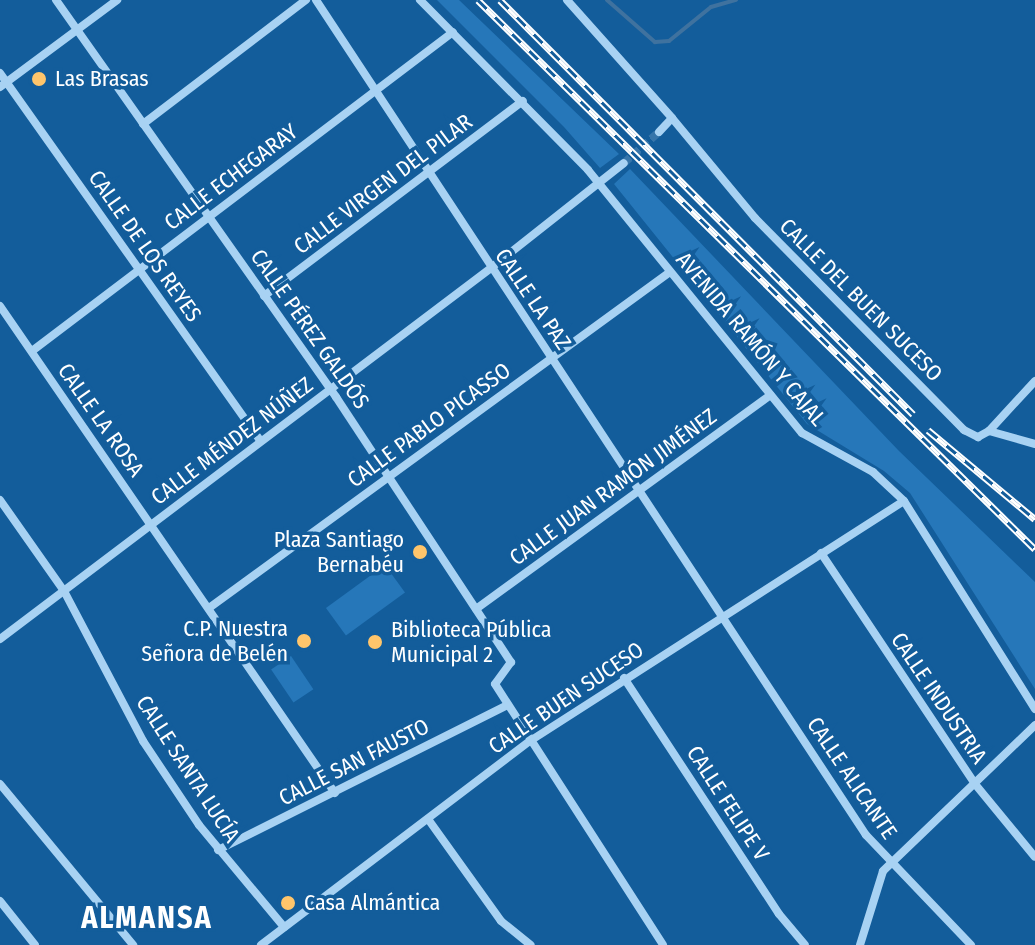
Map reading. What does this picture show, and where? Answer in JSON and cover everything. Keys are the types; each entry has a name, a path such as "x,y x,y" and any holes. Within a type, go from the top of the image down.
{"street":[{"name":"CALLE PÉREZ GALDÓS","path":"56,0 330,389 511,662 495,684 507,705"},
{"path":"3,84 117,0"},
{"path":"143,124 306,0"},
{"name":"CALLE LA PAZ","path":"316,0 721,617"},
{"name":"AVENIDA RAMÓN Y CAJAL","path":"420,0 523,101 600,185 802,433 873,472 904,501 1035,709"},
{"path":"567,0 672,118 659,132"},
{"name":"CALLE ECHEGARAY","path":"32,351 453,32"},
{"name":"CALLE DE LOS REYES","path":"0,73 3,84 140,269 261,441"},
{"name":"CALLE VIRGEN DEL PILAR","path":"264,296 523,101"},
{"name":"CALLE DEL BUEN SUCESO","path":"672,118 755,218 964,430 978,437 989,431"},
{"name":"CALLE MÉNDEZ NÚÑEZ","path":"0,639 600,185 624,163"},
{"name":"CALLE PABLO PICASSO","path":"209,608 670,272"},
{"name":"CALLE LA ROSA","path":"0,306 335,793"},
{"path":"1035,381 989,431 1035,444"},
{"name":"CALLE JUAN RAMÓN JIMÉNEZ","path":"476,609 771,395"},
{"name":"CALLE SANTA LUCÍA","path":"0,500 64,591 143,741 218,850 284,927"},
{"name":"CALLE BUEN SUCESO","path":"261,945 530,741 904,501"},
{"name":"CALLE INDUSTRIA","path":"821,553 975,784 1035,857"},
{"name":"CALLE ALICANTE","path":"721,617 866,835 890,864 971,945"},
{"name":"CALLE FELIPE V","path":"624,678 779,914 805,945"},
{"path":"507,705 663,945"},
{"name":"CALLE SAN FAUSTO","path":"218,850 507,705"},
{"path":"860,945 881,876 890,864 1035,725"},
{"path":"0,784 133,945"},
{"path":"428,819 501,921 531,945"},
{"path":"0,901 35,945"}],"shaded area":[{"path":"437,0 459,0 619,154 600,168 564,127"},
{"path":"630,169 899,451 1035,582 1035,689 910,493 884,471 807,424 614,184"},
{"path":"385,565 405,593 346,635 326,608"},
{"path":"291,656 313,689 293,703 271,669"}],"waterway":[{"path":"607,0 655,42 669,41 711,7 736,0"}],"tunnel":[{"path":"624,163 659,132"}],"railway":[{"path":"478,0 1035,549"},
{"path":"500,0 913,414"},
{"path":"928,430 1035,519"}],"place":[{"name":"Las Brasas","path":"39,79"},
{"name":"Plaza Santiago Bernabéu","path":"420,552"},
{"name":"C.P. Nuestra Señora de Belén","path":"304,641"},
{"name":"Biblioteca Pública Municipal 2","path":"375,642"},
{"name":"Casa Almántica","path":"288,903"}],"district":[{"name":"ALMANSA","path":"147,918"}]}
